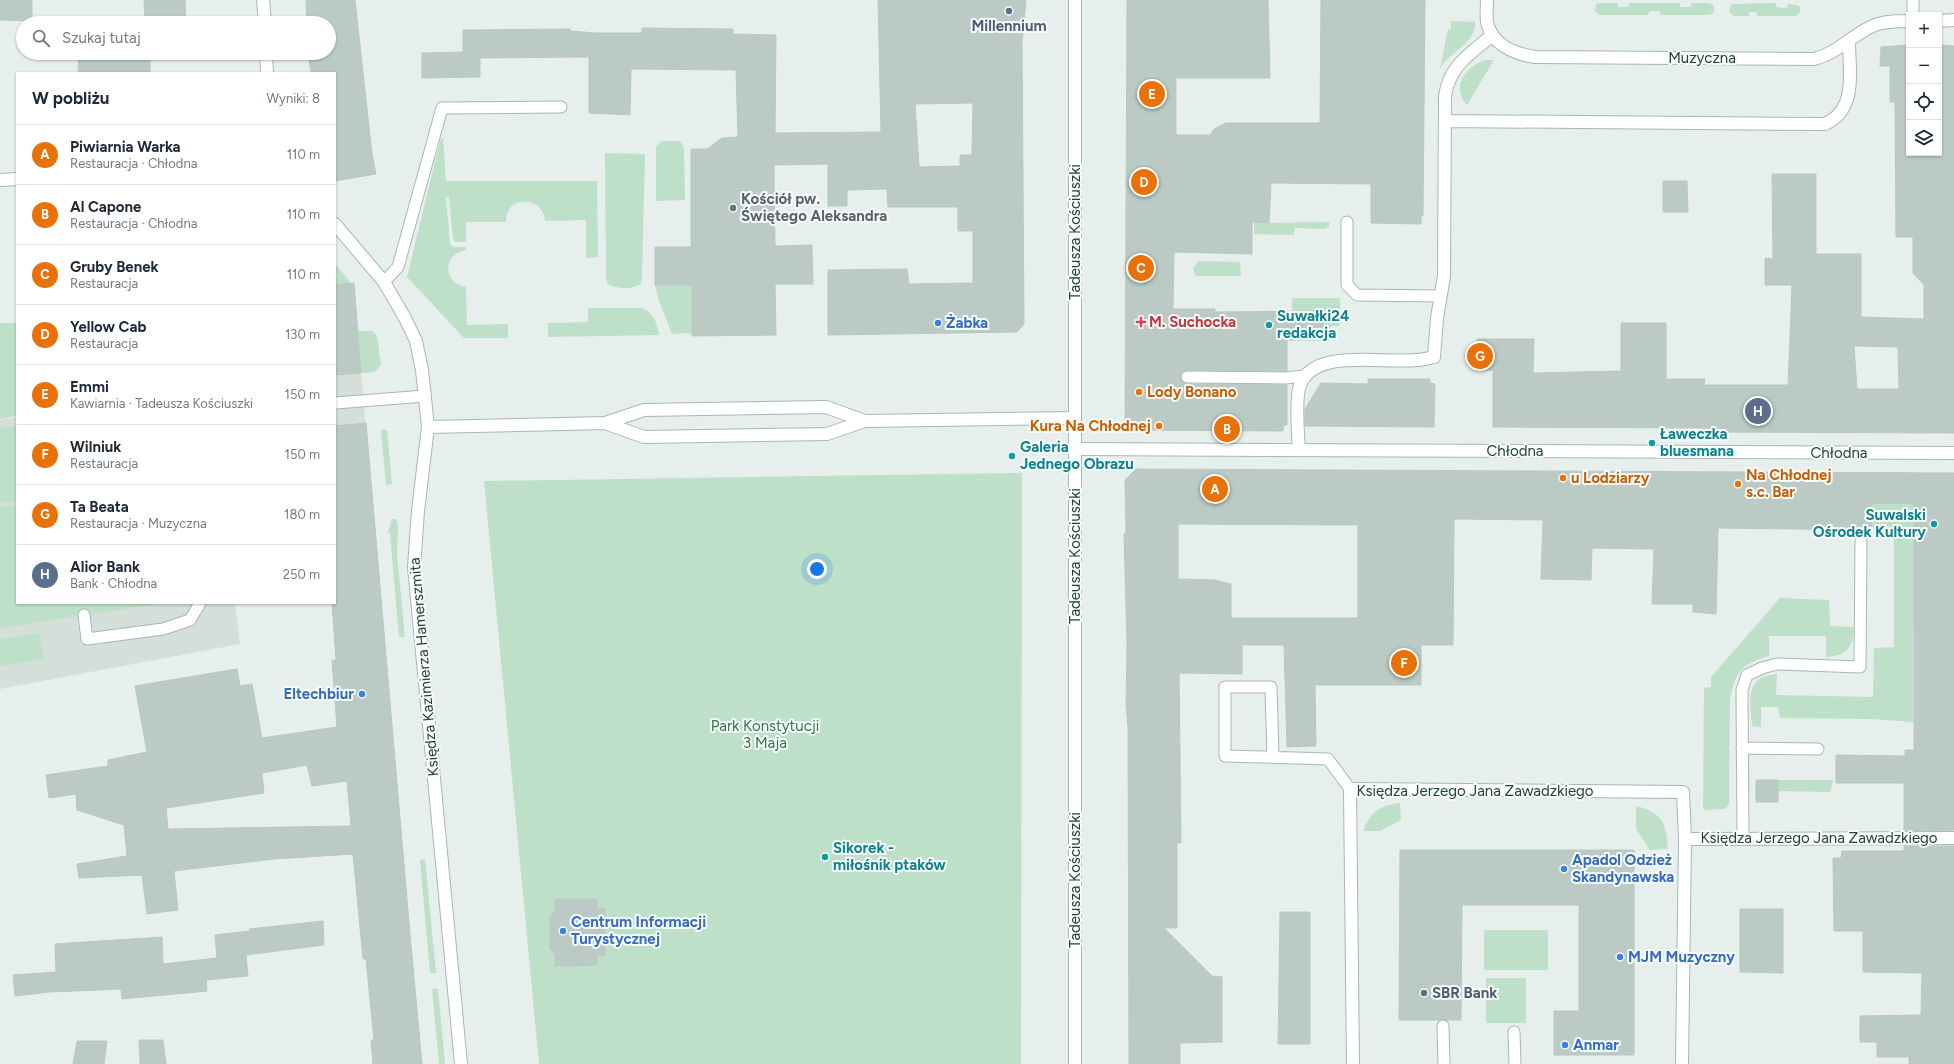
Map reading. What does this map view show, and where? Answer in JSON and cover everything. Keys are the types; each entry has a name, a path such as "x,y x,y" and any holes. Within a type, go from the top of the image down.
{"street":[{"path":"263,0 264,16"},
{"name":"Tadeusza Kościuszki","path":"1075,0 1075,1064"},
{"path":"1299,450 1299,386 1304,376 1315,368 1334,362 1416,360 1434,357 1437,318 1444,276 1445,96 1450,75 1460,63 1492,35 1487,22 1487,0"},
{"path":"1942,21 1954,20"},
{"name":"Muzyczna","path":"1492,35 1511,51 1535,57 1814,59 1832,53 1861,32 1875,25 1906,21"},
{"path":"1445,121 1825,124 1834,120 1847,104 1850,94 1849,42"},
{"path":"266,60 267,72"},
{"path":"0,180 16,179"},
{"name":"Księdza Kazimierza Hamerszmita","path":"336,225 384,282 405,318 416,341 425,396 428,427 418,511 414,567 461,1064"},
{"path":"428,427 605,423 644,410 826,407 865,421"},
{"path":"605,423 644,437 826,434 865,421 1075,418"},
{"name":"Chłodna","path":"1075,449 1954,453"},
{"name":"Księdza Jerzego Jana Zawadzkiego","path":"1353,1064 1350,789 1683,792 1685,839 1682,1064"},
{"name":"Księdza Jerzego Jana Zawadzkiego","path":"1685,839 1954,838"}],"lane":[{"path":"1913,0 1913,12"},
{"path":"384,282 398,267 442,108 561,107"},
{"path":"1347,222 1347,284 1357,295 1441,296"},
{"path":"1187,377 1285,378 1304,376"},
{"path":"336,402 425,396"},
{"path":"1743,838 1742,690 1747,675 1762,668 1778,664 1860,667 1861,542"},
{"path":"84,615 87,639 164,629 190,620 199,604"},
{"path":"1273,757 1271,687 1225,687 1225,756 1328,759 1350,789"},
{"path":"1742,748 1818,749"},
{"path":"1443,1026 1444,1064"},
{"path":"1514,1032 1515,1064"}],"shaded area":[{"path":"361,373 378,564 336,568 336,375"},
{"path":"16,417 16,604 235,604 240,644 0,689 0,420"}],"green space":[{"path":"1618,3 1618,7 1629,7 1629,3 1680,3 1680,7 1691,7 1691,3 1710,3 1714,6 1714,12 1710,15 1660,15 1660,11 1649,11 1648,15 1599,15 1595,11 1596,4"},
{"path":"1776,3 1776,7 1787,8 1788,4 1797,5 1800,7 1800,13 1796,16 1757,16 1757,12 1749,12 1749,16 1734,16 1729,12 1732,4"},
{"path":"1451,21 1475,22 1474,30 1467,42 1444,63 1440,69 1448,29 1451,29"},
{"path":"1487,60 1494,60 1467,105 1462,98 1460,91 1463,77 1473,66"},
{"path":"443,137 446,181 597,181 598,257 586,258 586,220 545,221 543,213 538,207 532,203 525,202 518,203 512,207 507,213 506,222 466,222 466,242 455,242 453,239 449,197 446,197 450,244 454,247 466,247 466,250 453,257 449,263 448,269 453,281 458,285 466,287 467,325 508,324 508,338 464,338 407,277 440,141"},
{"path":"662,141 680,141 684,148 685,200 656,201 656,147"},
{"path":"605,153 645,154 642,278 641,283 630,288 611,286 608,284 606,278"},
{"path":"1329,222 1329,227 1325,229 1295,228 1294,235 1254,234 1254,223"},
{"path":"1199,261 1240,262 1241,276 1196,276 1193,268"},
{"path":"336,265 351,283 336,285"},
{"path":"655,285 692,285 692,333 672,334 659,301"},
{"path":"1292,298 1340,298 1340,326 1331,326 1331,337 1324,337 1292,311"},
{"path":"588,308 642,308 646,310 654,319 659,335 548,337 548,323 588,322"},
{"path":"0,323 16,323 16,416 0,419"},
{"path":"358,331 372,331 377,336 381,365 375,372 361,373"},
{"path":"16,426 16,501 0,503 0,428"},
{"path":"381,430 387,430 392,484 386,485"},
{"name":"Park Konstytucji 3 Maja","path":"1022,473 1021,1064 539,1064 484,481"},
{"path":"1871,503 1914,503 1913,722 1872,719 1780,718 1778,707 1761,707 1761,727 1752,726 1750,703 1751,691 1758,680 1769,675 1777,674 1776,695 1873,697 1874,648 1894,647 1894,530 1871,530"},
{"path":"16,505 16,604 157,604 0,628 0,507"},
{"path":"392,519 396,519 398,524 397,555 405,637 399,637 390,534 388,532"},
{"path":"1780,598 1829,600 1830,626 1854,627 1852,640 1848,649 1844,652 1839,655 1826,657 1826,636 1769,636 1769,656 1752,662 1741,670 1732,689 1730,699 1729,804 1725,809 1705,810 1703,807 1704,688 1711,687 1711,677"},
{"path":"39,633 44,659 0,666 0,639"},
{"path":"1778,780 1833,780 1830,792 1778,791"},
{"path":"1400,803 1401,820 1380,831 1363,831 1373,814 1381,808"},
{"path":"1636,806 1652,812 1661,820 1666,832 1668,849 1650,850 1636,829"},
{"path":"425,859 436,973 430,973 420,860"},
{"path":"1484,930 1548,930 1548,970 1484,970"},
{"path":"1486,978 1526,978 1526,1023 1486,1023"},
{"path":"432,989 438,989 445,1064 439,1064"}],"building":[{"path":"0,0 32,0 32,16 16,16 16,20 0,20"},
{"path":"144,0 185,0 186,16 145,16"},
{"path":"306,0 355,0 372,154 376,174 336,181 336,72 311,72 309,60 336,60 336,16 307,16"},
{"path":"878,0 1026,0 1022,42 1024,324 1017,332 828,335 828,270 907,269 909,284 973,283 973,231 958,231 958,207 888,207 887,189 847,190 847,206 828,206 828,164 774,165 775,246 812,245 813,284 775,284 776,335 692,336 692,285 655,285 655,247 691,247 691,149 707,149 722,138 738,137 736,70 631,69 630,115 589,113 589,57 480,58 480,77 422,78 422,53 463,52 463,30 570,29 570,31 596,33 642,33 642,28 733,29 733,34 776,35 775,133 881,132","holes":["973,103 972,155 960,155 960,166 919,167 915,104"]},
{"path":"1127,0 1268,0 1270,78 1176,78 1176,135 1210,135 1214,129 1226,123 1320,123 1321,0 1425,0 1423,216 1421,216 1421,224 1371,223 1371,184 1271,183 1269,223 1252,222 1252,254 1174,252 1173,309 1215,309 1215,312 1324,311 1324,340 1287,340 1287,371 1187,370 1181,374 1181,381 1187,384 1287,385 1287,425 1284,425 1283,431 1134,430 1125,422"},
{"path":"1906,45 1906,156 1942,156 1942,45 1954,46 1954,433 1703,432 1704,428 1493,427 1493,370 1477,370 1477,339 1534,339 1533,373 1621,371 1621,323 1666,323 1666,379 1705,379 1704,385 1788,385 1792,285 1765,285 1765,258 1773,259 1772,174 1816,174 1816,254 1861,254 1861,317 1924,319 1924,285 1913,273 1913,237 1896,237 1895,102 1890,102 1890,66 1880,66 1881,47","holes":["1854,346 1898,347 1899,389 1857,389"]},
{"path":"79,60 150,60 150,72 78,72"},
{"path":"1663,181 1687,181 1688,212 1663,212"},
{"path":"354,283 361,373 336,375 336,285"},
{"path":"1368,379 1430,379 1430,383 1435,384 1434,427 1305,426 1305,409 1321,383 1368,384"},
{"path":"366,423 422,1064 373,1064 371,1040 374,1040 366,959 363,959 353,854 274,859 174,871 178,910 147,914 142,875 79,878 77,864 127,856 124,825 77,810 76,794 49,798 46,775 108,766 108,760 147,752 135,686 237,669 240,686 252,684 262,738 337,727 332,660 336,660 332,604 336,604 336,426","holes":["307,765 312,786 347,781 351,826 168,829 166,808 264,793 262,773"]},
{"path":"1136,469 1954,473 1954,830 1904,831 1904,783 1836,783 1836,755 1905,756 1905,750 1914,750 1914,503 1871,503 1871,530 1718,528 1716,614 1693,612 1693,604 1652,604 1654,549 1592,548 1591,580 1541,579 1543,520 1454,519 1453,645 1421,645 1421,685 1315,685 1316,746 1287,747 1284,645 1242,645 1242,674 1179,673 1181,843 1177,843 1177,928 1164,928 1212,976 1222,977 1222,1042 1180,1043 1180,1064 1129,1064 1128,727 1126,705 1127,644 1124,534 1126,534 1125,480","holes":["1178,524 1358,525 1358,618 1231,618 1231,584 1215,580 1178,579"]},
{"path":"1756,780 1778,780 1778,802 1756,802"},
{"path":"1904,846 1954,846 1954,1064 1909,1064 1909,1057 1877,1057 1877,1042 1860,1042 1860,1016 1921,1015 1922,973 1863,972 1863,931 1834,931 1833,858 1841,858 1842,851 1904,851"},
{"path":"1400,850 1634,850 1634,1055 1554,1055 1554,1011 1579,1011 1579,905 1462,905 1461,1020 1399,1020"},
{"path":"555,899 597,899 597,909 605,909 605,955 597,955 597,965 555,966 555,953 553,953 553,950 550,950 550,916 552,916 552,912 555,912"},
{"path":"1740,909 1783,909 1783,973 1740,972"},
{"path":"1280,912 1310,912 1310,1044 1278,1044"},
{"path":"323,921 324,945 246,955 248,976 206,980 207,991 122,999 121,989 50,992 15,996 13,975 56,972 55,944 162,937 163,964 217,958 215,935 250,931 249,929"},
{"path":"139,1040 163,1040 166,1064 140,1064"},
{"path":"77,1041 107,1041 104,1064 73,1064"}],"place":[{"name":"Millennium","path":"1009,11"},
{"name":"Emmi","path":"1152,94"},
{"name":"Yellow Cab","path":"1144,182"},
{"name":"Kościół pw. Świętego Aleksandra","path":"733,208"},
{"name":"Gruby Benek","path":"1141,268"},
{"name":"M. Suchocka","path":"1141,322"},
{"name":"Żabka","path":"938,323"},
{"name":"Suwałki24 redakcja","path":"1269,325"},
{"name":"Ta Beata","path":"1480,356"},
{"name":"Lody Bonano","path":"1139,392"},
{"name":"Alior Bank","path":"1758,411"},
{"name":"Kura Na Chłodnej","path":"1159,426"},
{"name":"Al Capone","path":"1227,429"},
{"name":"Ławeczka bluesmana","path":"1652,443"},
{"name":"Galeria Jednego Obrazu","path":"1012,456"},
{"name":"u Lodziarzy","path":"1563,478"},
{"name":"Na Chłodnej s.c. Bar","path":"1738,484"},
{"name":"Piwiarnia Warka","path":"1215,489"},
{"name":"Suwalski Ośrodek Kultury","path":"1934,524"},
{"name":"Wilniuk","path":"1404,663"},
{"name":"Eltechbiur","path":"362,694"},
{"name":"Sikorek - miłośnik ptaków","path":"825,857"},
{"name":"Apadol Odzież Skandynawska","path":"1564,869"},
{"name":"Centrum Informacji Turystycznej","path":"563,931"},
{"name":"MJM Muzyczny","path":"1620,957"},
{"name":"SBR Bank","path":"1424,993"},
{"name":"Anmar","path":"1565,1045"}]}
